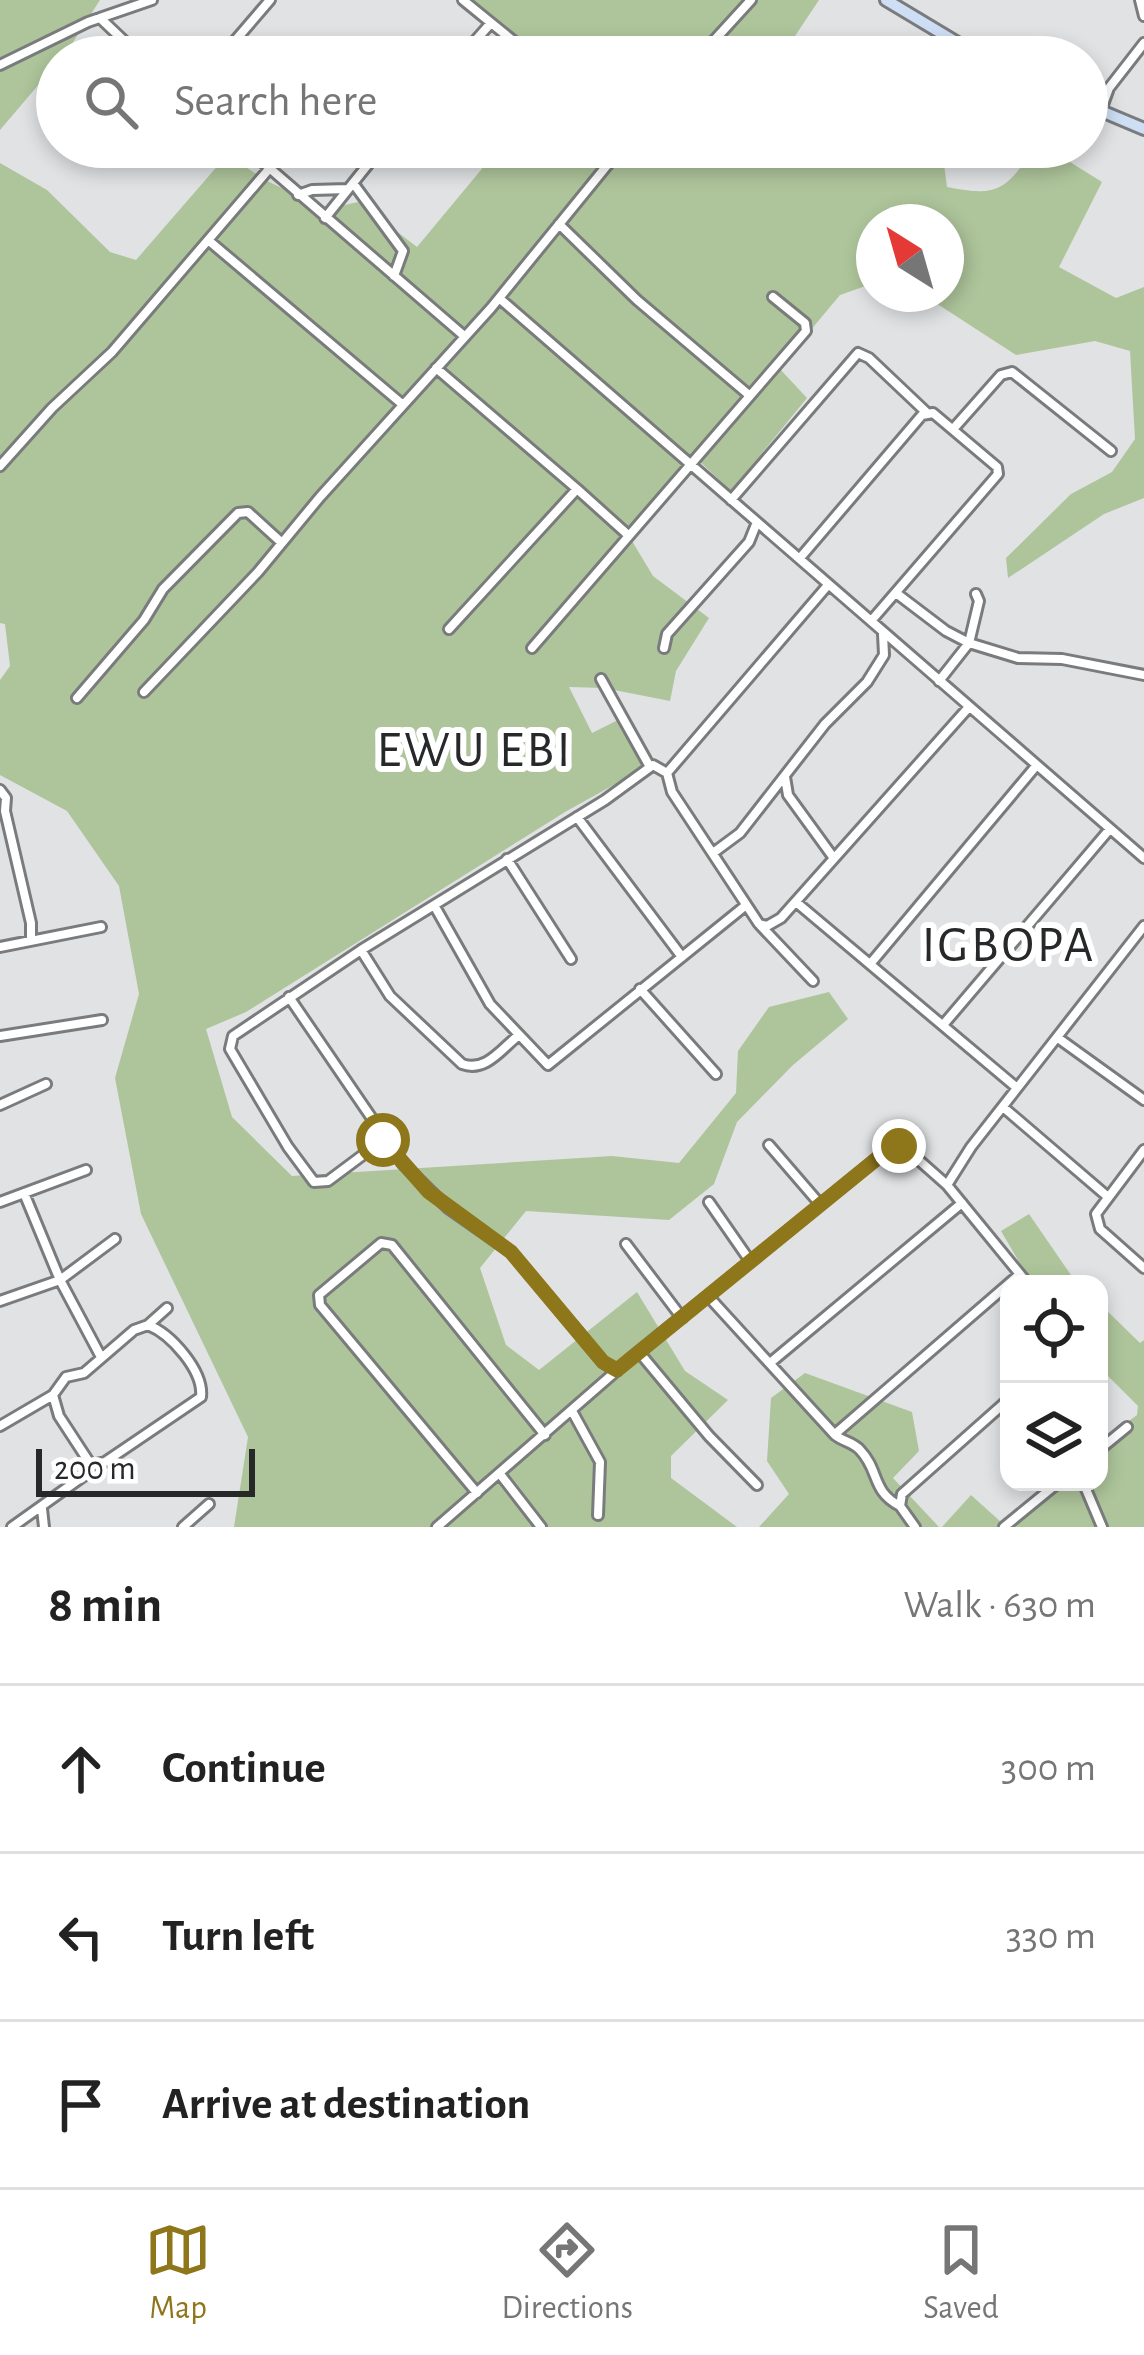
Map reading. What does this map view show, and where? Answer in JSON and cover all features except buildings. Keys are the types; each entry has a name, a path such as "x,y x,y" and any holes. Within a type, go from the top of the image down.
{"street":[{"path":"62,36 152,0"},
{"path":"239,36 270,0"},
{"path":"464,0 506,36"},
{"path":"718,36 751,0"},
{"path":"886,0 945,36"},
{"path":"1140,0 1144,16"},
{"path":"100,18 119,36"},
{"path":"479,36 490,24"},
{"path":"1108,90 1144,44"},
{"path":"0,65 36,48"},
{"path":"1108,113 1144,129"},
{"path":"325,218 365,168"},
{"path":"144,692 499,298 605,168"},
{"path":"0,466 112,352 269,169 463,335"},
{"path":"298,195 351,186"},
{"path":"351,186 403,251 394,276"},
{"path":"559,224 637,300 749,395"},
{"path":"208,241 402,404"},
{"path":"532,648 808,328 773,297"},
{"path":"499,298 1144,858"},
{"path":"731,500 858,353 926,412 954,428 997,467 998,474 872,622"},
{"path":"436,368 627,534"},
{"path":"954,428 1001,375 1012,373 1112,451"},
{"path":"800,558 926,412"},
{"path":"941,418 965,413"},
{"path":"449,629 578,489"},
{"path":"77,698 144,620 163,589 238,513 248,512 282,543"},
{"path":"664,648 667,634 749,542 757,522"},
{"path":"667,773 828,585"},
{"path":"896,593 946,632 969,643 1018,658 1062,659 1144,675"},
{"path":"939,681 969,643 979,601 976,594"},
{"path":"883,632 884,655"},
{"path":"712,854 740,832 826,724 867,682 884,655 898,646"},
{"path":"602,679 650,767"},
{"path":"759,924 774,923 796,902 969,707"},
{"path":"383,1140 320,1183 314,1181 287,1147 230,1049 233,1036 650,767 658,766 667,773 672,792 745,906 813,981"},
{"path":"872,963 1036,766"},
{"path":"786,776 788,795 833,857"},
{"path":"0,790 6,798 32,939"},
{"path":"577,817 682,957"},
{"path":"942,1025 1109,830"},
{"path":"507,859 571,959"},
{"path":"796,902 1017,1088"},
{"path":"434,905 490,1004 548,1065 745,906"},
{"path":"947,1185 1144,926"},
{"path":"0,947 101,927"},
{"path":"361,950 390,996 463,1064 481,1066 519,1035"},
{"path":"640,988 716,1074"},
{"path":"289,998 383,1140 429,1192 511,1252 603,1362 617,1370"},
{"path":"0,1036 102,1020"},
{"path":"1058,1038 1144,1100"},
{"path":"0,1105 46,1084"},
{"path":"1003,1107 1108,1197"},
{"path":"769,1145 819,1203"},
{"path":"437,1527 819,1203 895,1146 904,1147 947,1185 1020,1274 835,1435"},
{"path":"1144,1150 1140,1162 1096,1214 1100,1228 1144,1268"},
{"path":"0,1202 86,1170"},
{"path":"24,1192 60,1280 101,1357"},
{"path":"709,1202 750,1261"},
{"path":"770,1363 962,1203"},
{"path":"0,1301 60,1280 115,1239"},
{"path":"477,1493 320,1305 319,1295 381,1243 392,1245 544,1435"},
{"path":"626,1244 682,1318"},
{"path":"708,1296 835,1435 859,1448 886,1499 900,1506 915,1527"},
{"path":"0,1426 53,1395 61,1382 83,1372 167,1308"},
{"path":"91,1465 105,1462 201,1397 202,1386 184,1356 162,1331 148,1325"},
{"path":"639,1352 709,1436 758,1485"},
{"path":"53,1395 59,1416 91,1465"},
{"path":"900,1506 910,1485 1000,1407"},
{"path":"572,1412 600,1462 598,1514"},
{"path":"1108,1443 1127,1427"},
{"path":"12,1527 86,1475 91,1465"},
{"path":"500,1474 541,1527"},
{"path":"1004,1527 1048,1491"},
{"path":"1088,1491 1102,1527"},
{"path":"183,1527 208,1504"},
{"path":"42,1508 44,1527"}],"green space":[{"path":"0,0 100,0 77,36 36,36 36,88 0,130"},
{"path":"470,0 819,0 795,36 512,36"},
{"path":"0,163 47,190 110,252 136,260 216,168 247,168 327,209 358,202 417,247 483,168 944,168 947,187 980,191 1009,181 1020,168 1080,168 1102,182 1059,267 1116,298 1144,287 1144,498 1104,514 1008,578 1006,558 1071,494 1112,472 1135,439 1130,351 1095,341 1016,355 950,312 964,312 964,204 856,204 856,289 840,295 779,368 807,398 731,491 696,458 632,541 653,576 709,618 676,671 670,701 604,688 569,687 592,733 622,718 655,762 565,812 246,1012 206,1029 232,1117 292,1176 612,1156 679,1163 736,1093 738,1051 769,1007 829,992 848,1019 793,1065 737,1122 714,1184 669,1220 526,1211 480,1268 506,1345 539,1370 637,1292 685,1371 728,1400 671,1456 671,1478 737,1527 234,1527 248,1437 141,1214 115,1078 139,994 119,886 67,811 0,775 0,680 10,666 5,624 0,623"},
{"path":"1029,1214 1071,1275 1027,1275 1001,1231"},
{"path":"1108,1312 1140,1343 1144,1340 1144,1527 942,1527 971,1495 1002,1523 1040,1491 1108,1491 1108,1436 1137,1415 1138,1406 1108,1376"},
{"path":"805,1373 912,1412 919,1451 893,1478 939,1527 759,1527 789,1494 767,1461 771,1398"}],"district":[{"name":"EWU EBI","path":"475,748"},
{"name":"IGBOPA","path":"1009,943"}],"route":[{"path":"383,1140 429,1192 511,1252 603,1362 617,1370 819,1203 899,1146"}]}
